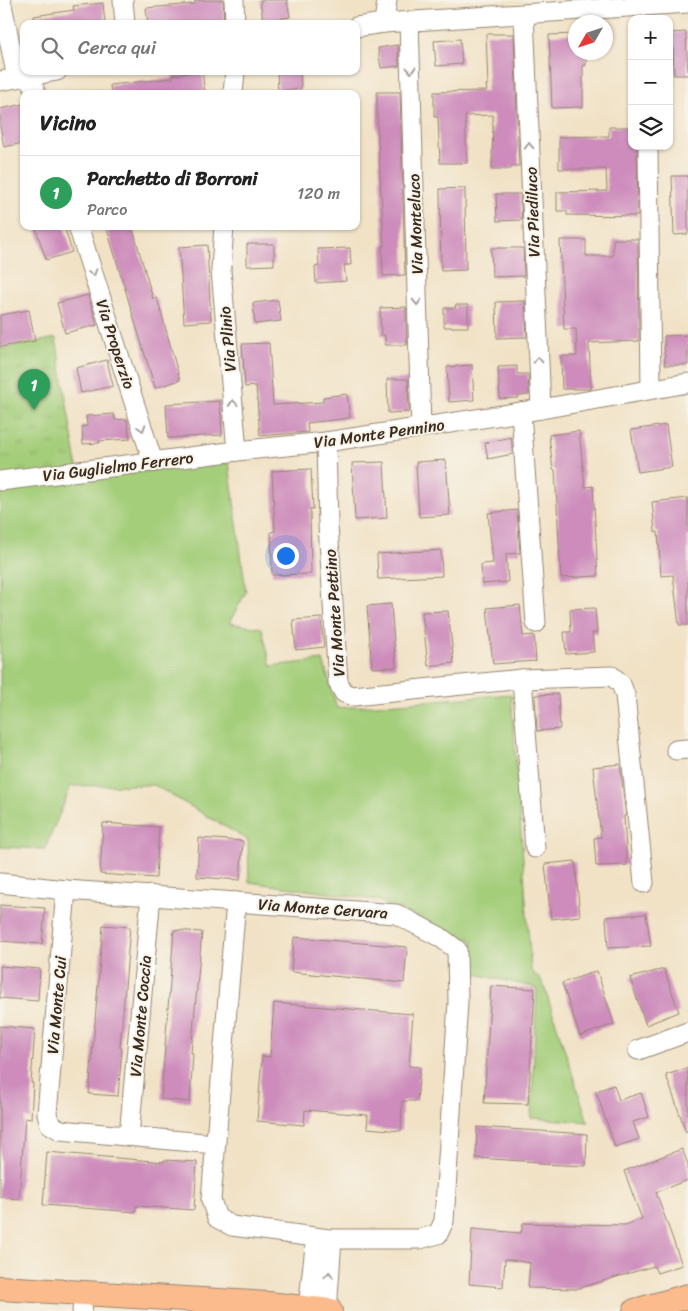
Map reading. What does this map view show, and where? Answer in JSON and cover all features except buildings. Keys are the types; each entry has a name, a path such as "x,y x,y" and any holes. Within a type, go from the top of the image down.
{"main road":[{"path":"0,1288 83,1302 268,1304 322,1310"},
{"path":"635,1311 688,1296"}],"street":[{"path":"1,0 16,78 31,90"},
{"path":"122,0 124,20"},
{"path":"234,0 235,20"},
{"path":"384,23 387,0"},
{"path":"360,26 409,21 688,3"},
{"name":"Via Piediluco","path":"524,15 540,409"},
{"name":"Via Monteluco","path":"409,21 421,427"},
{"path":"16,78 34,75"},
{"path":"233,90 235,75"},
{"path":"648,150 651,388"},
{"name":"Via Properzio","path":"79,230 153,462"},
{"name":"Via Plinio","path":"224,230 221,270 237,451"},
{"name":"Via Monte Pennino","path":"237,451 326,442 540,409 688,383"},
{"path":"521,412 536,623"},
{"name":"Via Monte Pettino","path":"326,442 328,525 338,682 344,693 353,696 522,679 612,676 621,684 625,695 644,883"},
{"name":"Via Guglielmo Ferrero","path":"0,482 237,451"},
{"path":"522,679 535,848"},
{"path":"0,883 66,890 236,902"},
{"name":"Via Monte Cui","path":"66,890 47,1114 50,1124 60,1130 215,1144"},
{"name":"Via Monte Coccia","path":"130,1136 151,895"},
{"name":"Via Monte Cervara","path":"236,902 396,914 440,937 457,950 458,1002 444,1221 438,1234 420,1239 324,1239 232,1226 217,1218 211,1200 215,1144 236,902"},
{"path":"638,1050 688,1032"},
{"path":"322,1310 324,1239"}],"green space":[{"path":"56,338 78,471 0,481 0,349"},
{"path":"229,463 246,592 229,623 262,628 271,666 323,660 337,708 511,694 531,970 543,983 588,1122 531,1118 537,988 467,972 473,941 377,900 249,882 248,840 154,785 71,786 45,849 0,847 0,486"}],"place":[{"name":"Parchetto di Borroni","path":"34,410"}]}
